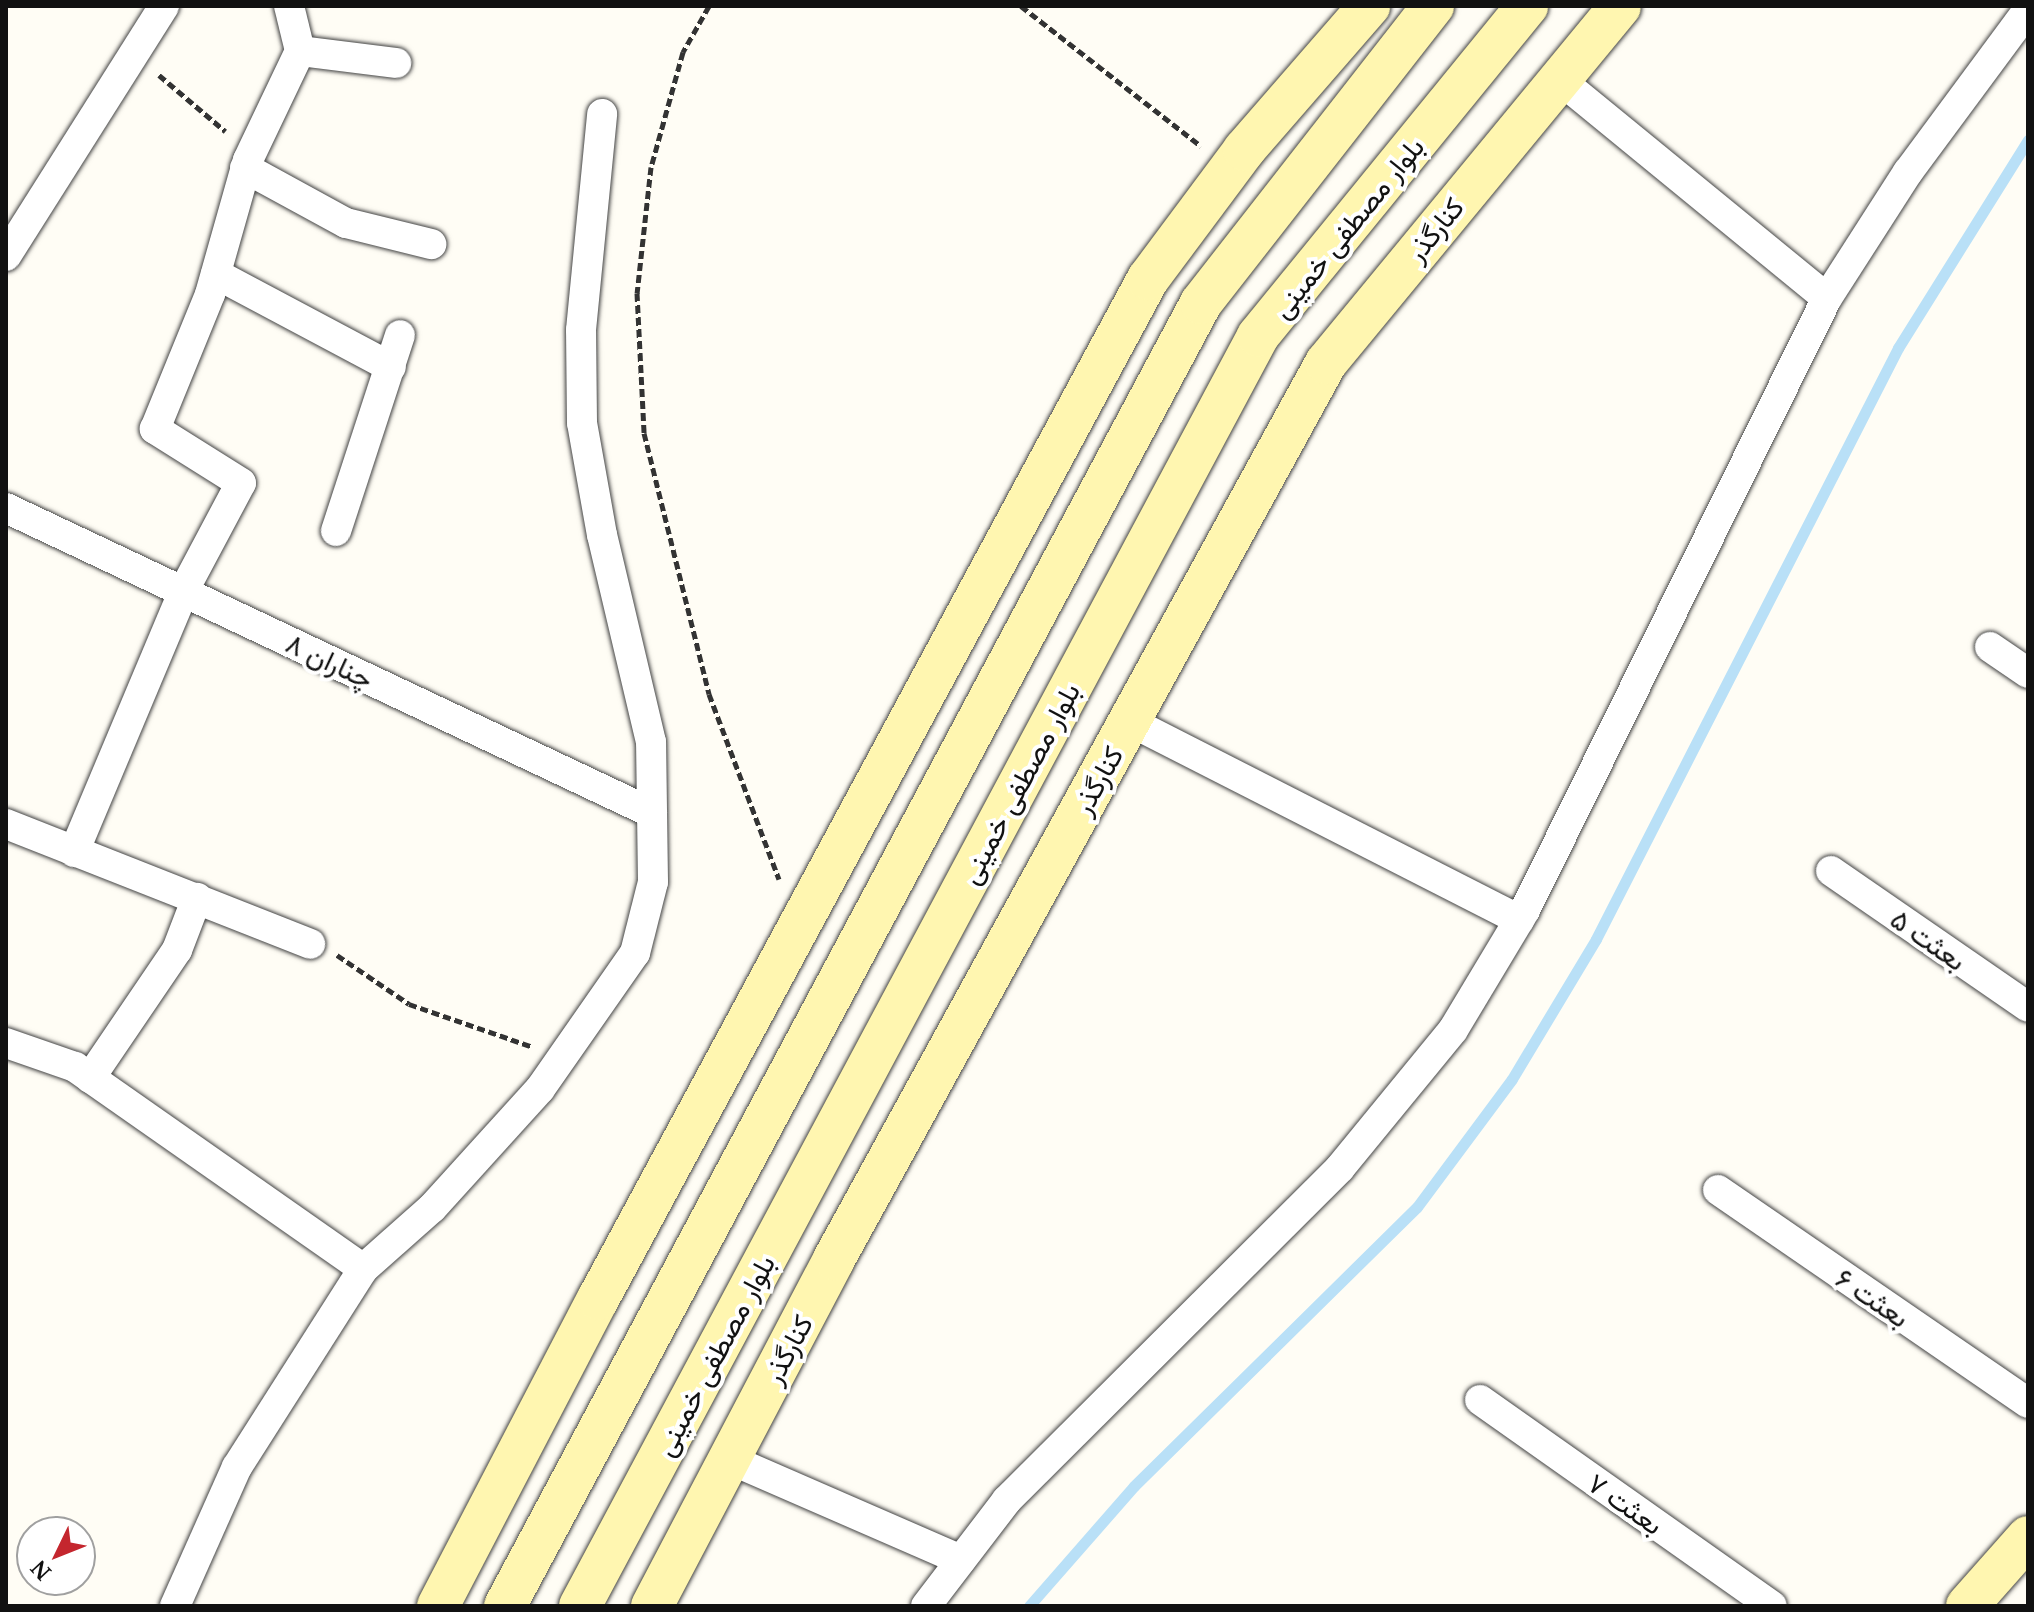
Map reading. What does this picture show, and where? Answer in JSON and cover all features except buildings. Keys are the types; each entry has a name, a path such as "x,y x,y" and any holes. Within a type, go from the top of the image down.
{"street":[{"path":"6,256 164,6"},
{"path":"74,852 184,590 241,483 155,429 216,274 248,160 300,51 289,6"},
{"path":"438,1606 798,928 1148,279 1230,169 1369,6"},
{"path":"505,1606 1201,303 1433,6"},
{"name":"بلوار مصطفی خمینی","path":"580,1606 1258,336 1527,6"},
{"name":"کنارگذر","path":"652,1606 1129,721 1326,363 1620,6"},
{"path":"926,1606 1018,1489 1340,1168 1453,1030 1519,920 1827,298 1908,172 2028,10"},
{"path":"300,51 396,63"},
{"path":"1559,79 1827,298"},
{"path":"175,1606 237,1467 363,1269 432,1208 564,1057 635,953 653,882 651,742 602,535 582,423 581,330 602,114"},
{"path":"248,160 346,223 431,244"},
{"path":"216,274 391,367"},
{"path":"336,531 400,335"},
{"name":"چناران ۸","path":"6,508 652,813"},
{"path":"1990,647 2028,673"},
{"path":"1129,721 1519,920"},
{"path":"6,824 310,944"},
{"name":"بعثت ۵","path":"1831,871 2028,1007"},
{"path":"90,1078 177,950 197,898"},
{"path":"6,1043 75,1067 363,1269"},
{"name":"بعثت ۶","path":"1718,1190 2028,1403"},
{"name":"بعثت ۷","path":"1480,1400 1772,1606"},
{"path":"729,1459 961,1560"},
{"path":"1967,1606 2028,1537"}],"path":[{"path":"709,6 683,52 651,167 637,293 644,433 709,694 798,928"},
{"path":"1021,6 1230,169"},
{"path":"134,54 248,160"},
{"path":"310,944 348,960 409,1004 564,1057"}],"waterway":[{"path":"1029,1606 1134,1486 1417,1207 1512,1079 1596,939 1898,348 2028,140"}]}
